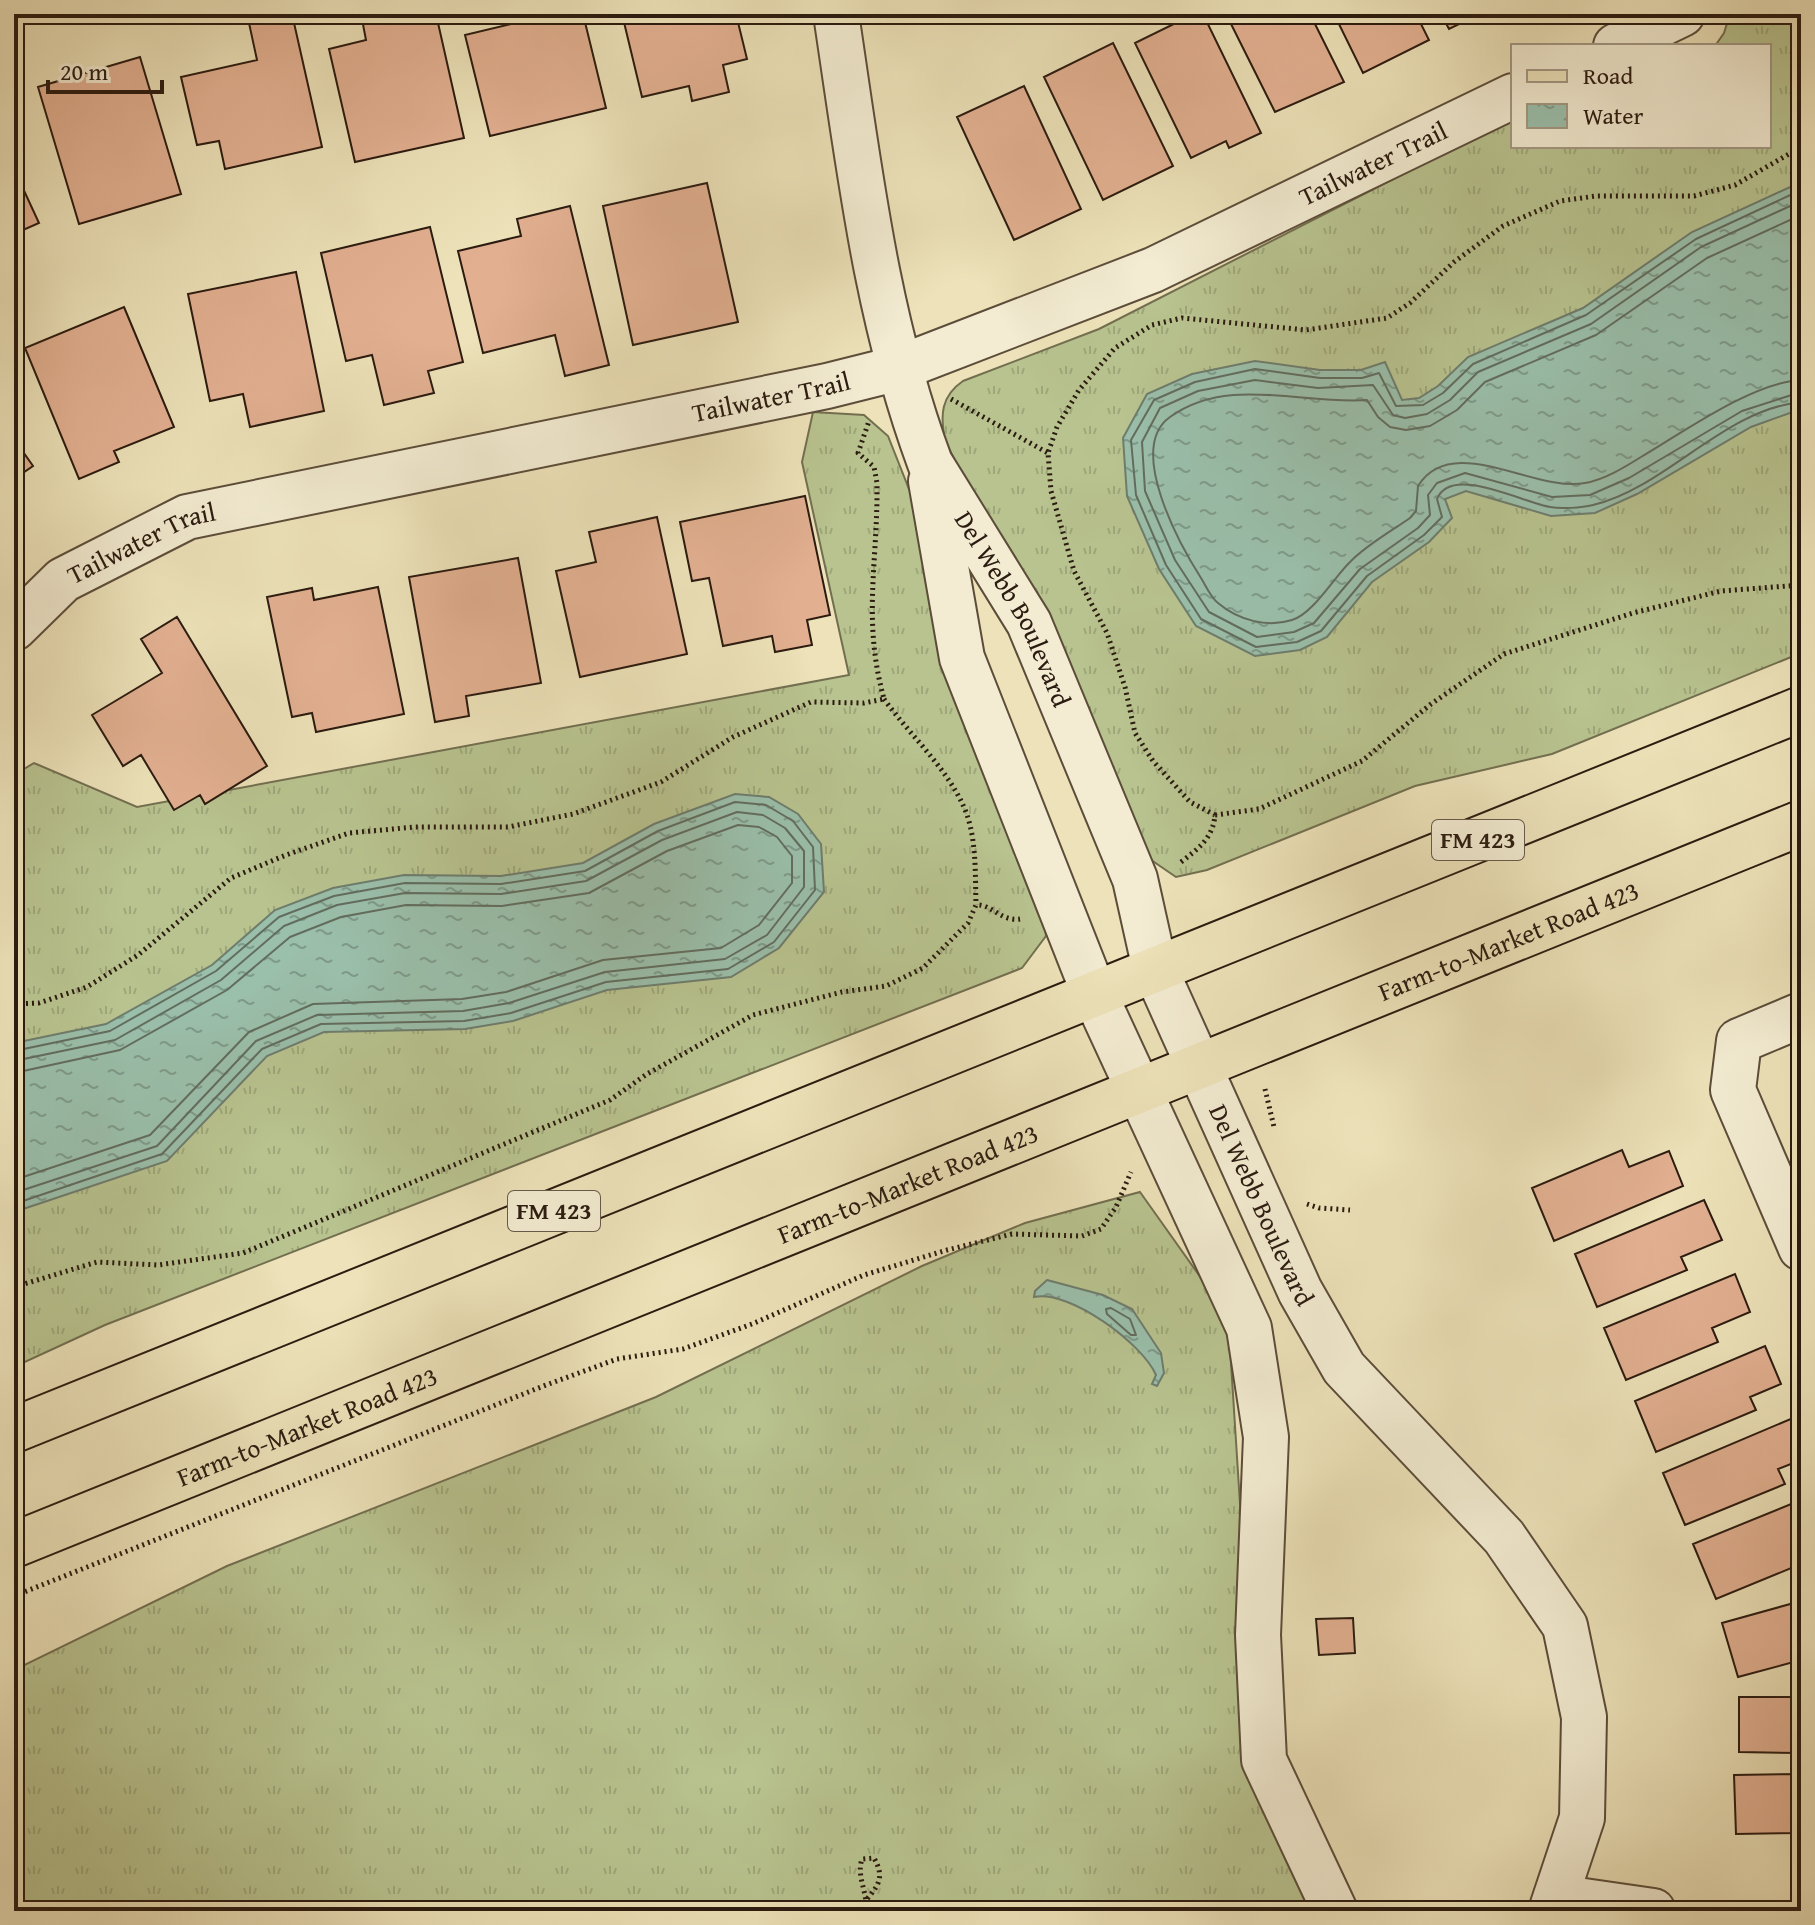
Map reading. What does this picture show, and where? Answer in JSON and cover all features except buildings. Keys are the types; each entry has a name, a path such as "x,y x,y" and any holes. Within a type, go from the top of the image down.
{"main road":[{"name":"FM 423","path":"14,1430 1801,709"},
{"name":"Farm-to-Market Road 423","path":"14,1545 1801,823"}],"street":[{"name":"Del Webb Boulevard","path":"836,14 876,277 899,368 930,463 962,658 1094,993 1249,1328 1266,1437 1258,1635 1264,1760 1335,1911"},
{"path":"1620,44 1682,14"},
{"name":"Tailwater Trail","path":"14,628 63,580 187,517 819,388 899,368 1153,270 1511,97"},
{"name":"Del Webb Boulevard","path":"930,463 1029,623 1135,879 1155,969 1195,1066 1300,1291 1344,1368 1504,1537 1565,1626 1584,1717 1582,1818 1554,1904"},
{"path":"1801,1015 1739,1041 1733,1090 1801,1248"},
{"path":"1554,1904 1653,1911"}],"path":[{"path":"1801,147 1735,185 1694,196 1596,196 1560,201 1503,226 1454,262 1410,303 1387,318 1306,330 1182,318 1152,325 1115,348 1079,390 1057,427 1048,453 1051,491 1065,547 1107,633 1125,687 1135,733 1153,761 1190,802 1215,815 1259,809 1362,761 1431,704 1504,654 1633,613 1721,591 1801,585"},
{"path":"950,399 1048,453"},
{"path":"14,1287 97,1262 158,1265 243,1253 610,1100 647,1074 753,1015 842,992 886,986 923,968 968,923 976,905 974,853 964,808 947,778 884,699 874,662 870,619 877,483 874,467 858,453 869,421"},
{"path":"14,1004 39,1003 87,987 138,955 231,878 286,855 349,833 415,827 508,827 573,814 661,782 733,737 811,702 864,703 884,699"},
{"path":"1181,862 1203,845 1213,829 1215,815"},
{"path":"976,905 983,904 1009,921 1029,918"},
{"path":"1265,1089 1272,1106 1274,1130"},
{"path":"14,1596 546,1385 617,1359 683,1349 752,1324 864,1275 1012,1234 1082,1236 1101,1229 1116,1207 1132,1168"},
{"path":"1301,1197 1319,1208 1350,1210"},
{"path":"866,1911 867,1899 858,1871 862,1859 874,1858 880,1870 880,1884 867,1899"}],"green space":[{"path":"1730,14 1801,14 1801,653 1552,754 1415,786 1207,870 1176,877 1141,853 945,440 943,414 950,393 963,381 1099,329 1511,119 1511,148 1771,148 1771,44 1716,44"},
{"path":"813,412 864,415 888,436 924,527 1043,905 1046,936 1022,968 105,1325 14,1367 14,775 34,763 137,807 849,675 802,462"},
{"path":"1140,1192 1228,1316 1248,1629 1294,1857 1309,1911 14,1911 14,1670 227,1566 656,1397 922,1266 1025,1223"}],"water":[{"path":"1801,182 1801,409 1751,427 1637,494 1595,513 1551,516 1466,491 1445,499 1452,518 1429,542 1372,582 1327,637 1300,650 1255,656 1196,626 1159,569 1127,496 1123,438 1147,394 1192,374 1255,361 1320,370 1361,370 1385,362 1402,400 1419,398 1438,386 1468,357 1583,308 1692,232"},
{"path":"735,794 769,797 798,814 821,844 824,892 779,948 731,977 607,990 513,1021 465,1029 324,1032 267,1056 167,1161 14,1212 14,1043 106,1024 212,965 275,910 333,888 404,875 501,876 583,863 654,824"},
{"path":"1047,1280 1103,1295 1132,1309 1161,1353 1164,1373 1157,1386 1152,1384 1156,1375 1148,1362 1103,1321 1066,1301 1034,1297 1035,1291"}]}
